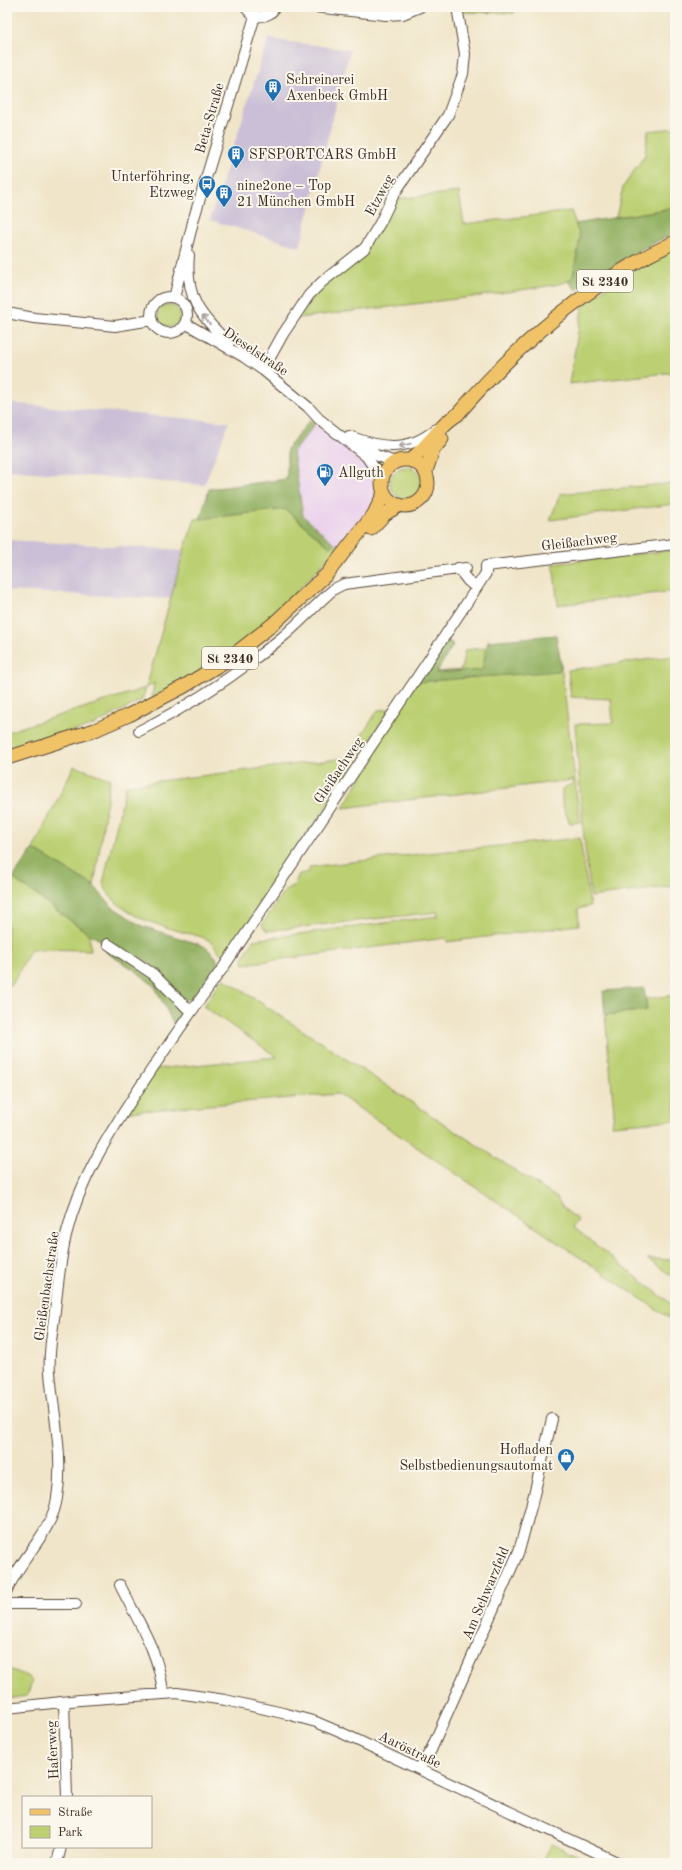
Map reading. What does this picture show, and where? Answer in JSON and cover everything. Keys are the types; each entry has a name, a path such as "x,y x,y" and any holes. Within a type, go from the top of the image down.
{"main road":[{"name":"St 2340","path":"410,460 426,446 506,361 566,309 628,267 675,242"},
{"name":"St 2340","path":"7,758 95,730 129,715 159,701 207,673 245,647 295,605 334,567 341,563 381,518 400,505 413,504 424,496 428,484 426,471 433,450 455,422 454,416"},
{"path":"400,505 394,503 384,493 382,479 384,472 395,462 402,459 410,460 419,464 426,471"},
{"name":"St 2340","path":"334,567 337,560 374,514 384,493"}],"street":[{"path":"246,7 251,14 255,16 265,16 270,14 275,7"},
{"path":"315,7 386,15 403,14 420,7"},
{"name":"Etzweg","path":"263,370 283,334 309,295 322,282 365,248 380,223 394,194 448,115 463,74 465,54 457,7"},
{"name":"Beta-Straße","path":"174,298 227,105 255,16"},
{"path":"190,236 188,280 192,299 205,319 244,357"},
{"path":"174,298 179,300 186,308 186,323 178,331 168,333 158,329 152,320 152,310 158,301 174,298"},
{"path":"7,313 34,318 115,326 152,320"},
{"name":"Dieselstraße","path":"186,323 263,370 308,407 349,436 364,449 395,462"},
{"name":"Dieselstraße","path":"308,407 319,419 366,456 382,479"},
{"path":"349,436 380,446 406,445 418,441 454,416"},
{"name":"Gleißachweg","path":"223,968 466,604 475,587 486,573 486,566 675,544"},
{"path":"139,731 192,703 216,687 280,639 334,589 344,584 462,568 468,581 475,587"},
{"path":"108,944 152,974 191,1012"},
{"name":"Gleißenbachstraße","path":"7,1591 12,1577 45,1529 57,1499 59,1456 50,1370 50,1356 60,1270 66,1234 83,1186 97,1155 191,1012 223,968"},
{"name":"Am Schwarzfeld","path":"419,1769 431,1750 519,1551 552,1419"},
{"path":"120,1584 156,1656 161,1674 163,1693"},
{"path":"7,1604 76,1604"},
{"name":"Aaröstraße","path":"7,1708 163,1693 177,1693 252,1706 304,1718 344,1734 619,1863"},
{"name":"Haferweg","path":"64,1702 68,1796"},
{"path":"57,1863 61,1848"}],"shaded area":[{"path":"268,39 350,50 300,247 210,220"},
{"path":"7,403 229,422 204,485 7,470"},
{"path":"315,424 356,451 371,469 376,495 376,504 338,546 304,516 293,452"},
{"path":"7,540 184,550 172,599 7,591"}],"green space":[{"path":"463,7 514,7 514,13 464,12"},
{"path":"675,128 675,208 616,217 623,187 645,155 648,131"},
{"path":"459,192 464,224 571,211 581,237 573,277 560,284 481,296 297,318 317,290 356,259 396,199"},
{"path":"675,208 675,233 637,252 576,290 568,281 573,276 580,237 575,224"},
{"path":"675,248 675,372 569,384 583,303 632,270"},
{"path":"169,305 177,308 180,316 177,324 169,327 161,324 158,316 161,308"},
{"path":"310,420 315,424 293,452 303,516 334,543 331,548 285,509 200,519 209,489 287,479 287,449"},
{"path":"403,467 409,467 418,471 422,483 418,495 409,499 403,499 394,495 390,486 390,480 394,471"},
{"path":"675,483 675,504 550,520 560,494"},
{"path":"285,509 331,548 334,543 338,546 291,598 285,607 270,621 195,676 152,697 154,683 146,688 184,550 195,519"},
{"path":"675,550 675,591 558,605 553,564"},
{"path":"556,635 561,664 559,671 418,682 446,640 453,645 436,673 482,670 488,641"},
{"path":"446,639 452,643 435,672 461,670 465,650 486,648 484,669 561,664 580,822 570,823 562,804 562,789 572,784 572,780 343,808 367,767 358,768"},
{"path":"675,656 675,886 591,897 584,839 575,724 613,723 611,699 571,697 568,670"},
{"path":"146,688 142,700 94,725 7,753 7,732"},
{"path":"391,709 226,956 205,938 157,925 135,915 116,902 108,893 103,883 126,785 347,758 378,710"},
{"path":"74,766 110,779 94,886 33,849"},
{"path":"580,838 590,906 578,909 579,925 447,942 446,938 244,964 243,958 253,940 438,916 437,912 267,931 262,925 285,890 294,885 299,874 309,872 309,867 419,854"},
{"path":"33,849 94,886 111,906 142,926 204,946 216,957 218,964 214,975 195,1001 184,999 187,1012 176,1029 155,987 135,970 107,953 102,941 89,934 13,878"},
{"path":"7,874 89,934 91,950 31,949 12,985 7,985"},
{"path":"223,978 557,1198 563,1208 578,1220 573,1227 675,1307 674,1321 338,1094 128,1112 155,1069 277,1057 203,1006"},
{"path":"644,988 647,1010 605,1015 603,991"},
{"path":"675,995 675,1120 612,1125 614,1112 605,1015 647,1010 646,999"},
{"path":"647,1259 675,1260 675,1278"},
{"path":"9,1669 29,1677 32,1682 26,1696 7,1699 7,1671"},
{"path":"552,1844 593,1863 541,1863"}],"place":[{"name":"Schreinerei Axenbeck GmbH","path":"273,102"},
{"name":"SFSPORTCARS GmbH","path":"236,169"},
{"name":"Unterföhring, Etzweg","path":"207,199"},
{"name":"nine2one – Top 21 München GmbH","path":"224,208"},
{"name":"Allguth","path":"325,487"},
{"name":"Hofladen Selbstbedienungsautomat","path":"566,1472"}]}
